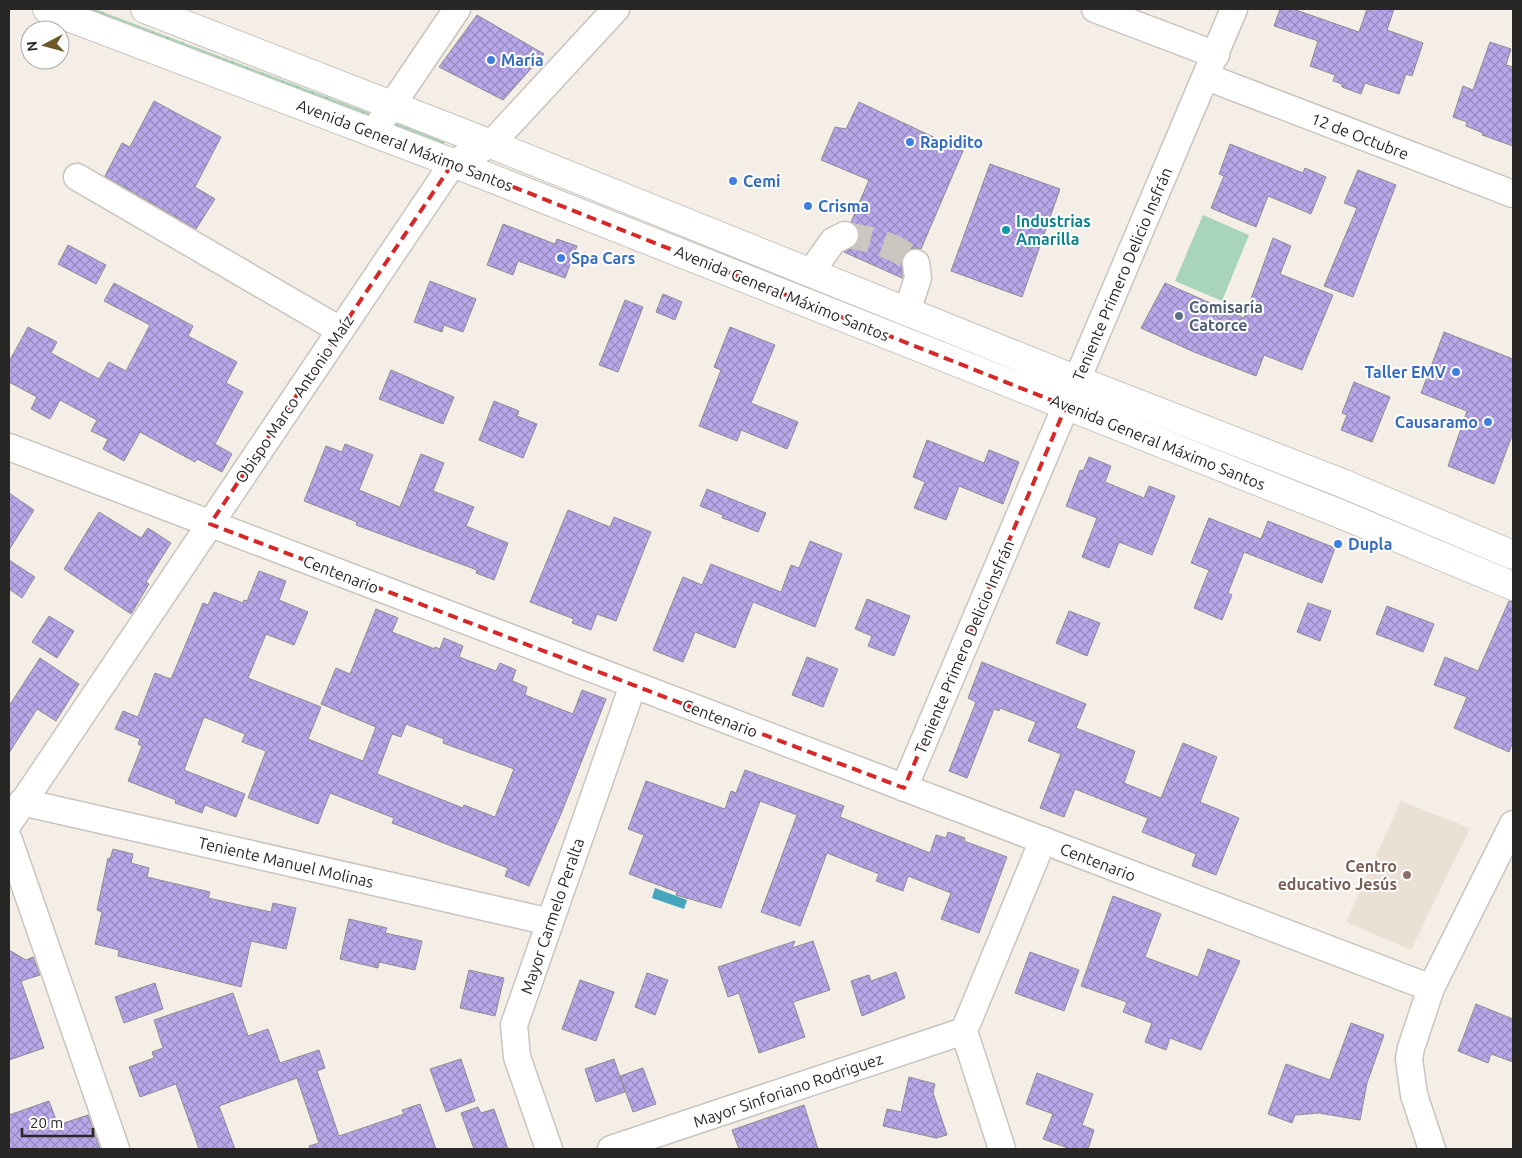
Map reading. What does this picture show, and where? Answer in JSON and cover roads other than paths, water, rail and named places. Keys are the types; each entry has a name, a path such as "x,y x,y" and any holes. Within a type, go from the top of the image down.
{"main road":[{"name":"Avenida General Máximo Santos","path":"46,9 453,163 1333,511 1513,586"},
{"name":"Avenida General Máximo Santos","path":"144,9 392,104 1077,380 1342,483 1513,555"}],"street":[{"path":"373,133 457,9"},
{"name":"Obispo Marco Antonio Maíz","path":"16,813 453,163 490,144 616,9"},
{"name":"12 de Octubre","path":"1095,9 1212,66 1513,194"},
{"name":"Teniente Primero Delicio Insfrán","path":"904,788 1212,66 1234,9"},
{"path":"77,177 340,330"},
{"path":"811,272 833,241 845,235"},
{"path":"907,311 918,278 916,263"},
{"name":"Centenario","path":"9,447 1431,988"},
{"name":"Mayor Carmelo Peralta","path":"549,1149 517,1057 514,1025 633,685"},
{"name":"Teniente Manuel Molinas","path":"16,813 550,922"},
{"path":"1432,1149 1414,1095 1409,1059 1431,988 1513,824"},
{"path":"9,840 116,1149"},
{"path":"1002,1149 964,1031 1043,840"},
{"name":"Mayor Sinforiano Rodriguez","path":"611,1149 964,1031"}],"water":[{"path":"655,888 687,900 684,909 652,898"}],"tunnel":[{"path":"845,235 892,247 916,263"}],"place":[{"name":"María","path":"491,60"},
{"name":"Rapidito","path":"910,142"},
{"name":"Cemi","path":"733,181"},
{"name":"Crisma","path":"808,206"},
{"name":"Industrias Amarilla","path":"1006,230"},
{"name":"Spa Cars","path":"561,258"},
{"name":"Comisaría Catorce","path":"1179,316"},
{"name":"Taller EMV","path":"1456,372"},
{"name":"Causaramo","path":"1488,422"},
{"name":"Dupla","path":"1338,544"},
{"name":"Centro educativo Jesús","path":"1407,875"}]}
